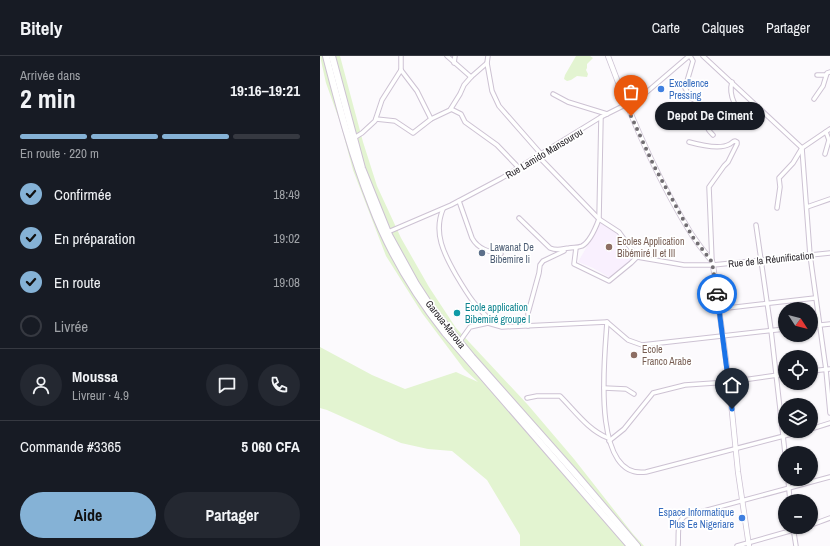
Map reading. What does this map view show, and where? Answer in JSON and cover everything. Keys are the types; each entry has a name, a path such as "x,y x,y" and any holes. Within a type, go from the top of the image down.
{"highway":[{"name":"Garoua-Maroua","path":"326,56 351,147 371,205 412,287 445,333 630,546"},
{"name":"Garoua-Maroua","path":"332,56 362,168 388,232 414,280 448,330 460,341 472,357 638,546"}],"street":[{"path":"401,56 402,70 417,91 431,119"},
{"path":"447,56 471,77"},
{"path":"454,63 455,56"},
{"path":"488,56 487,63 492,91 499,106 540,156 599,219 619,232 637,257 609,281 574,264 576,248"},
{"path":"608,56 626,104 654,166 692,236 712,263"},
{"path":"689,56 693,62 685,88 691,98 699,103 708,131 713,135"},
{"name":"Rue Lamido Mansourou","path":"388,232 443,209 520,168 607,114 641,97 689,56"},
{"path":"702,56 802,148 810,255 828,369 830,413"},
{"path":"376,119 398,122 412,133 431,119 451,109 460,94 462,87 487,63"},
{"path":"354,138 374,124 382,100 402,70"},
{"path":"817,75 826,75 830,72"},
{"path":"814,99 823,86 826,75"},
{"path":"732,82 731,91 733,101 749,125"},
{"path":"553,94 564,100 607,114"},
{"path":"451,109 461,114 465,122 496,146 520,168"},
{"path":"519,218 550,248 556,250 576,248 584,245 588,241 599,219 602,117"},
{"path":"777,208 780,187 779,178 794,163 802,148 830,129"},
{"path":"825,154 829,140 826,132"},
{"path":"689,142 717,147 729,145 735,141 737,142 728,162 709,187 712,263 729,382 748,544"},
{"path":"807,207 830,199"},
{"path":"459,201 475,243 481,248 490,252 501,254"},
{"path":"443,209 440,215 439,238 443,252 471,301 497,326"},
{"path":"756,225 779,398"},
{"path":"528,326 528,313 540,265 543,261 570,248"},
{"name":"Rue de la Réunification","path":"637,257 684,265 760,261 830,253"},
{"path":"719,309 816,298"},
{"path":"460,341 470,327 488,324 502,327 607,322 628,340 639,345 723,337 778,329"},
{"path":"607,322 604,388 609,440 615,457 628,469 640,473 780,438"},
{"path":"820,325 830,324"},
{"path":"818,370 828,369"},
{"path":"609,440 617,436 628,425 653,393 685,385 729,382 776,375"},
{"path":"604,388 626,389 634,394"},
{"path":"526,398 536,396 560,396 588,426 609,440"},
{"path":"818,427 830,423"},
{"path":"678,546 679,524 681,519 698,512 830,476"},
{"path":"789,488 789,494"},
{"path":"818,522 830,518"},
{"path":"737,546 778,534"},
{"path":"794,534 796,546"}],"shaded area":[{"path":"601,222 618,233 633,252 634,261 612,279 593,268 578,262"}],"green space":[{"path":"320,56 340,56 363,142 377,186 401,238 429,287 456,328 528,405 574,459 644,546 520,546 520,535 487,480 452,451 428,449 401,443 320,408 320,347 372,375 405,389 456,372 478,382 464,369 422,313 386,256 353,170 340,122 326,83"},
{"path":"576,56 590,56 593,58 587,64 587,77 577,76 567,81 564,79 565,75"}],"way so far":[{"path":"631,116 654,166 692,236 712,262 717,294"}],"place":[{"name":"Excellence Pressing","path":"661,89"},
{"name":"Depot De Ciment","path":"631,116"},
{"name":"Ecoles Application Bibémiré II et III","path":"609,247"},
{"name":"Lawanat De Bibemire Ii","path":"482,253"},
{"name":"Ecole application Bibemiré groupe l","path":"457,313"},
{"name":"Ecole Franco Arabe","path":"634,355"},
{"name":"Espace Informatique Plus Ee Nigeriare","path":"742,518"}],"route":[{"path":"717,294 732,409"}]}
